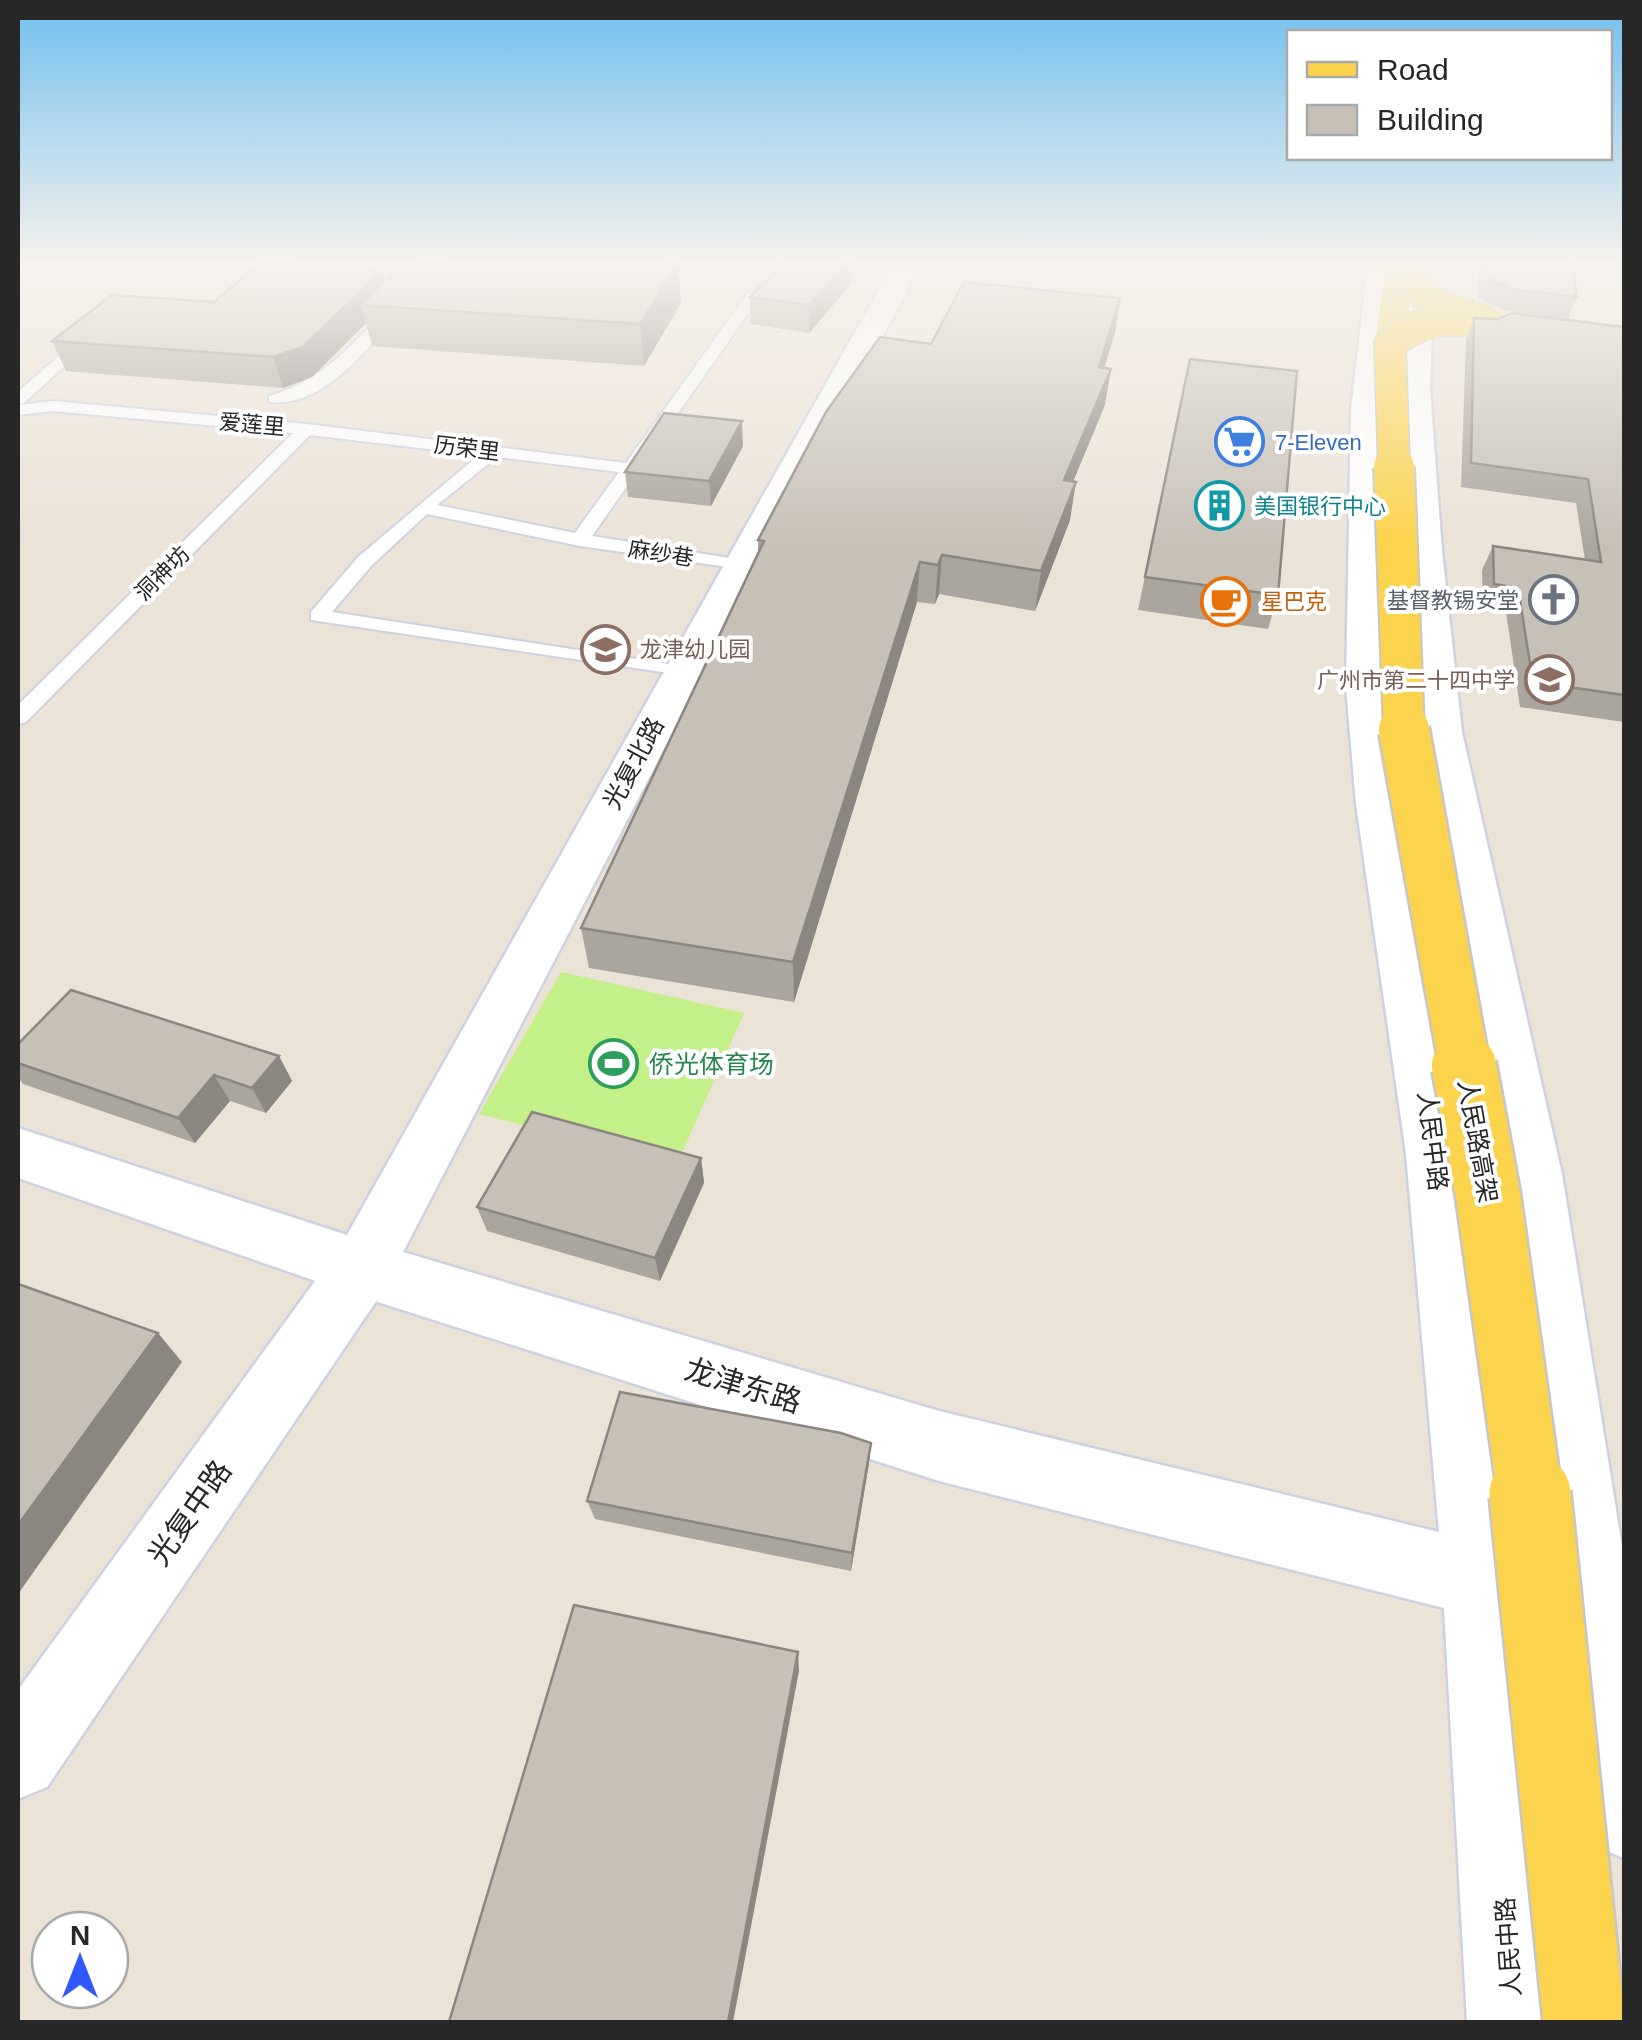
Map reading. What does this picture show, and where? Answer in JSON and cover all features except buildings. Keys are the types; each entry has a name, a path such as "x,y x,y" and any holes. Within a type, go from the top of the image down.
{"main road":[{"name":"光复北路","path":"362,1268 682,672 857,356"},
{"name":"人民中路","path":"1369,356 1367,684 1380,802 1436,1155 1480,1580 1513,2022"},
{"name":"人民路高架","path":"1390,356 1404,736 1488,1194 1527,1467 1584,2022"},
{"path":"1416,356 1414,389 1423,551 1440,732 1528,1158 1611,1612 1624,1816"},
{"name":"龙津东路","path":"18,1153 362,1268 940,1446 1611,1612"},
{"name":"光复中路","path":"18,1758 362,1268"}],"lane":[{"path":"18,400 68,356"},
{"path":"275,399 305,392 327,380 349,356"},
{"path":"580,540 709,356"},
{"name":"爱莲里","path":"18,410 53,406 306,429"},
{"name":"历荣里","path":"306,429 628,468"},
{"name":"洞神坊","path":"18,717 306,429"},
{"path":"494,452 365,561 318,616 682,672"},
{"name":"麻纱巷","path":"424,508 580,540 742,566"}],"green space":[{"name":"侨光体育场","path":"561,972 744,1013 677,1164 479,1114"}],"place":[{"name":"7-Eleven","path":"1240,442"},
{"name":"美国银行中心","path":"1219,506"},
{"name":"基督教锡安堂","path":"1554,600"},
{"name":"星巴克","path":"1226,601"},
{"name":"龙津幼儿园","path":"605,649"},
{"name":"广州市第二十四中学","path":"1550,680"},
{"name":"侨光体育场","path":"614,1064"}]}
